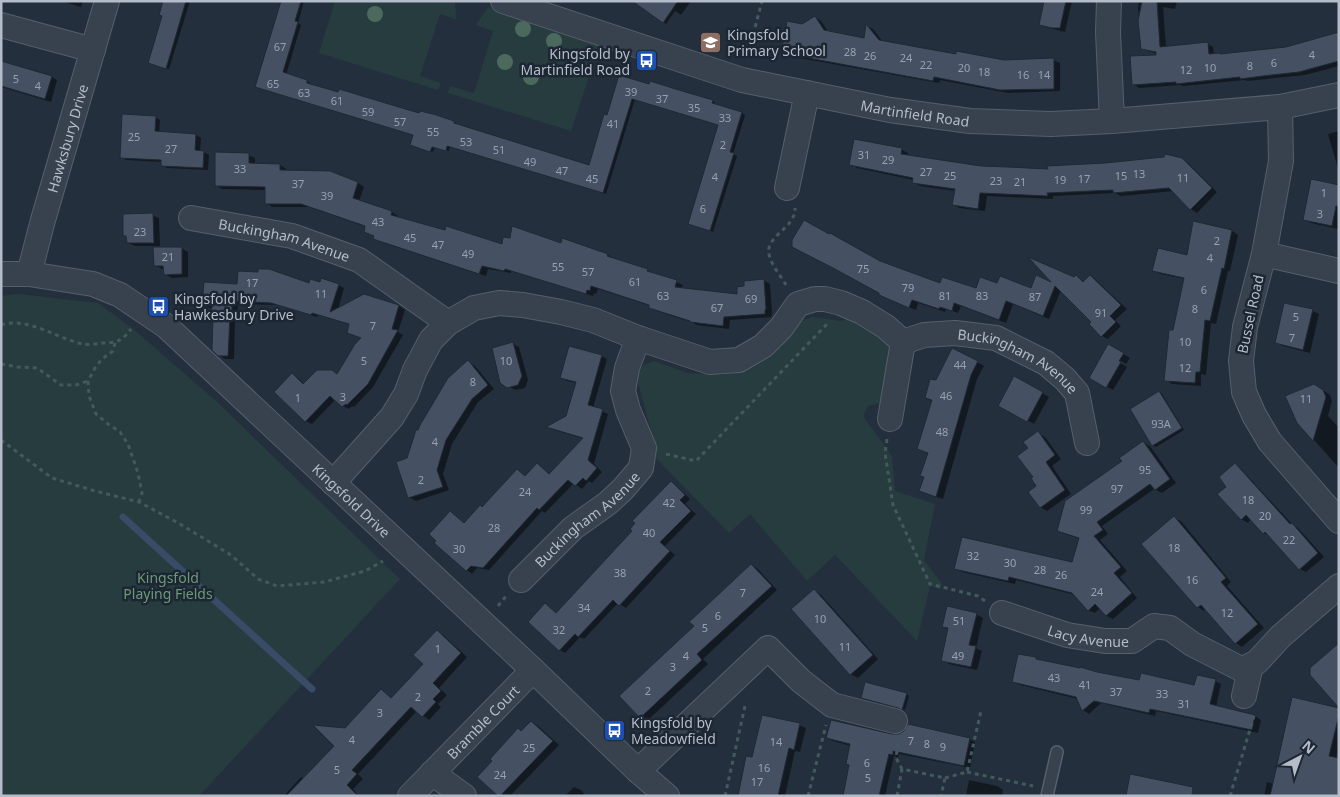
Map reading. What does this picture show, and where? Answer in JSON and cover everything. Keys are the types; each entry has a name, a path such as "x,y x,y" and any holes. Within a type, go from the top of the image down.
{"street":[{"name":"Hawksbury Drive","path":"29,274 107,1"},
{"name":"Martinfield Road","path":"503,1 742,80 890,110 970,121 1050,124 1112,121 1280,106 1339,95"},
{"path":"1109,1 1108,32 1112,121"},
{"path":"1,24 93,50"},
{"path":"786,188 806,93"},
{"name":"Bussel Road","path":"1280,106 1281,161 1264,254 1245,328 1241,361 1244,392 1254,416 1270,442 1339,521"},
{"name":"Buckingham Avenue","path":"191,218 292,236 359,260 448,323"},
{"path":"1264,254 1339,271"},
{"name":"Kingsfold Drive","path":"1,274 29,274 93,284 120,295 166,326 483,622 638,771 667,796"},
{"path":"333,483 392,417 406,394 415,370 431,340 448,323 474,308 498,303 523,305 593,320 638,338 710,362 739,360 763,346 807,301 825,299 841,303 862,312 886,327 903,342 890,419"},
{"name":"Buckingham Avenue","path":"903,342 924,335 955,333 996,338 1046,364 1065,379 1077,393 1087,444"},
{"path":"638,338 627,368 623,391 628,410 644,448"},
{"name":"Buckingham Avenue","path":"521,580 573,528 608,503 623,489 641,468 644,448"},
{"path":"1244,696 1251,665 1257,662 1281,636 1339,586"},
{"name":"Lacy Avenue","path":"1002,613 1067,635 1105,641 1132,641 1154,626 1170,628 1192,644 1243,670 1251,665"},
{"path":"638,771 768,648 800,681 832,705 895,721"},
{"name":"Bramble Court","path":"410,796 533,670"},
{"path":"432,773 464,796"}],"lane":[{"path":"1048,792 1057,752"}],"path":[{"path":"742,80 762,1"},
{"path":"644,448 696,461 828,323 774,266 769,255 769,248 775,238 792,221 795,213 793,190 786,188"},
{"path":"1,325 5,323 26,324 84,344 115,343 125,336 144,311"},
{"path":"115,343 112,351 102,359 88,381 89,396 96,414 120,432 128,444 138,473 142,493 139,502"},
{"path":"1,364 37,368 61,385 76,385 88,381"},
{"path":"890,419 885,453 893,505 930,584 978,596 1002,613"},
{"path":"1,440 52,478 139,502 231,555 258,579 277,586 324,582 365,571 402,548"},
{"path":"483,622 521,580"},
{"path":"1230,796 1260,699 1244,696"},
{"path":"808,796 832,705"},
{"path":"725,796 745,706"},
{"path":"968,772 981,710"},
{"path":"897,796 902,769 945,778 968,772 1048,792"},
{"path":"941,796 945,778"}],"green space":[{"path":"335,1 455,1 456,19 440,14 420,76 441,83 438,90 319,53"},
{"path":"488,7 600,43 571,131 448,93 450,86 474,93 493,31 476,25"},
{"name":"Kingsfold Playing Fields","path":"18,294 98,303 132,328 215,400 400,579 199,796 1,796 1,296"},
{"path":"812,317 841,321 852,317 864,322 892,348 882,402 868,406 863,416 892,456 895,491 935,504 924,560 942,584 941,589 930,586 917,641 835,555 807,581 750,514 729,533 655,457 653,439 637,376 642,366 654,361 688,373 722,375 747,371 771,357 783,344 797,323"}],"building":[{"path":"163,1 186,1 166,69 148,63 162,16 159,15"},
{"path":"281,1 301,1 295,21 298,22 283,72 307,80 307,83 338,92 339,89 419,113 420,111 433,114 454,121 454,123 589,165 604,114 607,115 619,75 649,84 650,81 713,100 712,103 742,112 730,152 734,153 710,231 688,224 718,125 632,99 603,193 447,146 446,151 432,147 430,152 410,145 413,135 255,87"},
{"path":"632,1 678,1 663,23"},
{"path":"1044,1 1066,1 1060,28 1039,25"},
{"path":"1142,1 1157,1 1160,47 1208,42 1209,54 1220,54 1286,47 1339,32 1339,61 1299,72 1240,79 1240,77 1176,84 1176,82 1132,85 1130,56 1156,55 1156,52 1141,49 1138,21"},
{"path":"815,16 824,30 864,38 866,24 879,40 956,54 956,51 1004,60 1054,58 1054,89 1000,90 934,77 933,81 781,53 787,21 802,24"},
{"path":"1,61 52,76 45,99 1,86"},
{"path":"122,114 156,116 155,131 196,134 195,150 204,151 203,168 161,166 161,160 120,158"},
{"path":"854,139 902,148 901,154 981,166 1048,169 1047,166 1164,157 1165,154 1182,158 1212,188 1190,210 1169,188 1113,193 1113,190 1047,193 1048,196 980,193 978,209 952,205 955,189 912,183 913,178 849,165"},
{"path":"215,152 249,153 249,163 280,164 280,170 330,171 358,182 353,198 392,211 391,215 445,230 446,226 502,244 503,237 510,238 512,226 561,243 562,238 608,254 607,256 648,269 647,271 677,280 675,287 737,294 737,287 744,286 744,281 764,279 765,314 724,317 723,326 690,322 649,308 649,305 591,286 590,291 587,290 586,294 505,269 504,271 482,266 479,274 373,239 374,236 364,232 365,226 301,204 265,204 265,187 215,186"},
{"path":"1311,179 1339,185 1339,206 1336,206 1332,226 1303,220"},
{"path":"153,213 154,243 127,243 126,236 123,236 123,214"},
{"path":"804,220 880,261 940,283 942,277 976,288 980,277 997,283 1000,276 1031,288 1036,275 1051,282 1028,257 1074,277 1076,275 1083,282 1090,275 1121,305 1110,316 1116,322 1101,337 1089,324 1091,322 1055,286 1043,316 1006,301 999,320 954,303 952,311 940,307 939,309 912,300 909,308 879,295 879,293 792,247 792,240"},
{"path":"1193,221 1232,230 1210,321 1205,320 1200,372 1196,372 1195,383 1164,381 1169,330 1173,330 1184,278 1152,271 1158,248 1187,255"},
{"path":"153,247 182,247 182,274 164,275 163,266 154,266"},
{"path":"258,269 269,269 309,283 310,279 320,282 321,278 339,284 330,312 364,294 399,305 392,329 398,330 368,384 347,405 342,407 330,396 305,422 274,392 292,373 303,384 317,370 332,370 337,374 355,344 361,338 347,333 349,324 271,303 232,301 228,356 218,356 212,350 212,306 202,306 204,282 237,284 238,271 258,272"},
{"path":"1284,303 1313,309 1303,350 1275,343"},
{"path":"513,342 522,376 518,385 507,388 500,383 492,348"},
{"path":"1108,344 1124,353 1106,388 1089,378"},
{"path":"569,346 602,355 588,405 603,409 588,460 597,468 586,481 583,478 575,486 568,480 539,510 537,508 483,568 471,566 466,571 434,543 436,541 429,534 450,511 464,523 480,505 482,507 517,469 525,476 537,463 549,474 583,438 546,427 566,416 576,382 560,378"},
{"path":"952,348 978,361 971,375 936,497 919,491 924,477 920,476 928,453 917,449 932,400 925,398 930,379 936,380"},
{"path":"468,360 488,385 472,399 446,440 437,470 443,487 408,498 396,462 407,458 416,430 418,430 448,378"},
{"path":"1014,376 1043,392 1027,422 998,406"},
{"path":"1314,384 1323,390 1326,397 1313,441 1297,423 1285,396"},
{"path":"1159,391 1182,428 1152,446 1130,409"},
{"path":"1038,431 1055,455 1046,462 1065,490 1040,508 1028,492 1036,486 1031,478 1033,477 1017,456 1028,448 1023,442"},
{"path":"1143,441 1170,479 1155,490 1150,484 1097,522 1103,530 1094,536 1121,567 1114,573 1132,593 1106,616 1095,604 1088,611 1072,593 1009,577 1008,581 954,569 962,537 1072,562 1079,538 1057,531 1065,501 1122,461 1119,458"},
{"path":"1235,463 1318,553 1299,570 1265,532 1263,534 1246,515 1241,520 1217,494 1226,487 1219,477"},
{"path":"671,481 685,495 680,500 691,511 660,542 670,551 619,606 613,600 578,637 575,634 559,651 528,622 545,603 556,613 632,531 630,529 635,523 632,521"},
{"path":"1174,516 1226,578 1221,582 1258,624 1235,644 1201,605 1197,608 1141,544"},
{"path":"751,564 772,586 697,654 702,660 640,718 619,696 694,626 689,622"},
{"path":"814,589 873,655 850,675 791,609"},
{"path":"947,606 977,613 969,645 976,646 971,667 941,661 948,628 942,627"},
{"path":"437,630 461,653 433,683 441,691 433,699 436,702 422,717 411,707 352,770 357,774 347,785 358,796 286,796 334,746 313,725 345,728 381,689 391,698 423,664 413,655"},
{"path":"1339,643 1339,708 1310,675 1310,668"},
{"path":"1018,654 1139,680 1141,673 1194,685 1197,675 1216,679 1210,704 1255,715 1252,730 1150,709 1149,713 1094,701 1082,711 1076,697 1012,682"},
{"path":"865,682 907,693 902,710 861,698"},
{"path":"1292,697 1339,708 1329,756 1339,758 1339,796 1270,796"},
{"path":"762,715 800,723 794,750 789,748 778,796 738,796 746,756 752,757"},
{"path":"831,720 892,734 899,734 904,731 908,724 970,738 964,766 893,751 893,755 889,754 879,796 843,796 849,765 846,764 850,744 826,738"},
{"path":"531,721 553,741 498,796 477,777 492,761 490,759 518,728 521,731"},
{"path":"1130,774 1193,787 1192,796 1126,796"}],"waterway":[{"path":"123,517 312,689"}],"place":[{"name":"Kingsfold Primary School","path":"711,42"},
{"name":"Kingsfold by Martinfield Road","path":"646,61"},
{"name":"Kingsfold by Hawkesbury Drive","path":"158,306"},
{"name":"Kingsfold by Meadowfield","path":"615,730"}]}
